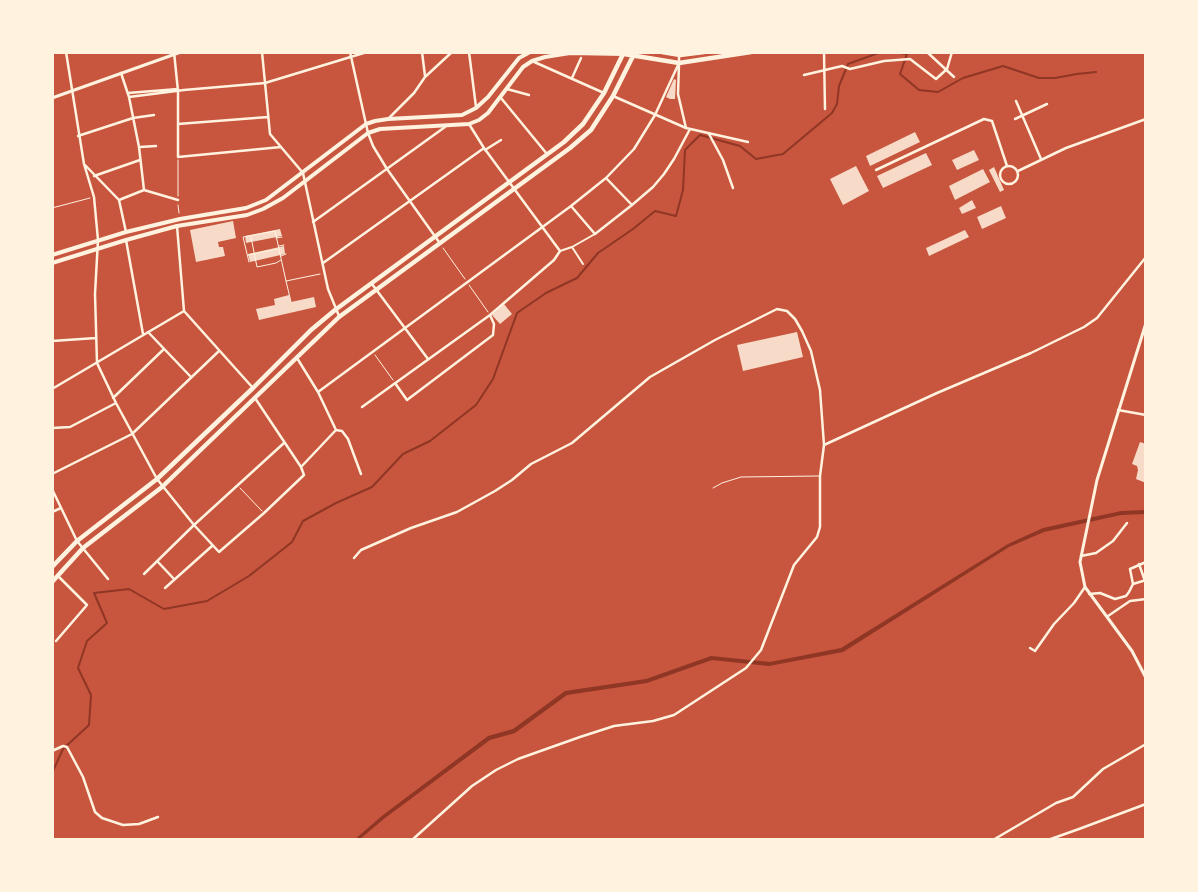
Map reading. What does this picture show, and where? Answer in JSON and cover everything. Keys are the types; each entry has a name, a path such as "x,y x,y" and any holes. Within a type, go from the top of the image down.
{"main road":[{"path":"52,255 126,232 180,219 246,208 266,200 366,124 388,119 462,115 476,108 488,97 519,58 530,52"},
{"path":"662,52 680,55 704,52"},
{"path":"52,263 177,226 247,215 255,212 283,198 368,133 380,128 446,126 469,124 479,120 501,98 523,67 545,56 570,53 624,53 679,63 751,52"},
{"path":"52,567 77,541 156,479 253,388 311,330 371,283 547,154 583,124 604,92 624,53"},
{"path":"52,582 82,548 162,487 339,317 570,148 591,130 613,96 634,54"}],"street":[{"path":"66,52 78,136 94,197 98,240 95,294 97,362 156,479 219,552 264,514 304,475 302,467 255,398"},
{"path":"52,98 181,52"},
{"path":"262,52 270,134 303,173 306,180 313,222 325,273 335,310 339,317"},
{"path":"350,52 368,133 373,146 387,169 440,243"},
{"path":"128,93 265,83 367,52"},
{"path":"422,52 426,77"},
{"path":"388,119 426,77 452,52"},
{"path":"469,52 476,108"},
{"path":"519,58 523,52"},
{"path":"824,52 826,70 825,109"},
{"path":"927,52 954,76"},
{"path":"804,75 843,66 850,69 884,61 909,59 936,79 947,69 952,52"},
{"path":"175,54 178,90 178,157 281,147"},
{"path":"362,408 490,315 554,260 560,251 572,247 595,234 632,205 664,174 688,128 678,94 680,55"},
{"path":"572,78 581,58"},
{"path":"532,61 604,92"},
{"path":"318,392 404,327 542,228 606,178 634,148 655,114 679,63"},
{"path":"121,73 129,97 139,147 144,190"},
{"path":"507,89 529,94"},
{"path":"129,97 178,90"},
{"path":"613,96 688,128 748,142"},
{"path":"501,98 547,154"},
{"path":"1016,101 1041,159"},
{"path":"1015,119 1047,104"},
{"path":"78,136 133,118 154,115"},
{"path":"178,124 268,117"},
{"path":"876,170 984,118 992,121 1007,166"},
{"path":"1018,171 1075,144 1146,119"},
{"path":"469,124 484,149 560,251"},
{"path":"313,222 446,126"},
{"path":"709,134 723,160 733,188"},
{"path":"323,263 484,149 501,140"},
{"path":"139,147 156,146"},
{"path":"94,176 140,160"},
{"path":"84,164 119,200 126,232"},
{"path":"1007,166 1013,166 1018,171 1017,180 1012,184 1007,184 1000,175 1002,169 1007,166"},
{"path":"606,178 632,205"},
{"path":"119,200 144,190 178,200"},
{"path":"571,206 595,234"},
{"path":"177,226 184,311 253,388"},
{"path":"126,240 143,335"},
{"path":"572,247 583,264"},
{"path":"824,445 937,393 1031,353 1084,327 1097,318 1146,257"},
{"path":"371,283 428,359"},
{"path":"354,558 361,550 411,528 456,512 506,484 531,464 572,443 650,377 715,340 777,309 787,311 795,319 811,351 820,390 824,445 820,474 820,527 817,537 794,566 761,650 746,668 674,715 653,721 614,726 580,736 496,770 472,786 412,840"},
{"path":"52,389 184,311"},
{"path":"395,383 407,400 493,335 494,324 490,315"},
{"path":"1146,323 1095,486 1080,562 1085,588 1108,616 1132,651 1146,678"},
{"path":"148,332 191,377"},
{"path":"52,341 96,338"},
{"path":"114,398 164,350"},
{"path":"52,474 132,434 219,351"},
{"path":"297,358 318,392 336,430"},
{"path":"52,428 70,427 116,403"},
{"path":"1118,410 1146,415"},
{"path":"302,467 336,430"},
{"path":"336,430 342,431 348,439 362,474"},
{"path":"144,574 237,484 284,443"},
{"path":"52,489 77,541 108,579"},
{"path":"52,512 61,508"},
{"path":"1081,556 1096,553 1113,541 1127,523"},
{"path":"165,588 212,546"},
{"path":"158,562 174,579"},
{"path":"1090,594 1100,593 1115,599 1122,598 1130,592 1133,584 1130,569 1146,562"},
{"path":"1133,584 1145,580 1139,564"},
{"path":"56,641 87,605 58,576"},
{"path":"1030,648 1035,651 1054,624 1074,604 1085,588"},
{"path":"1108,616 1130,601 1146,599"},
{"path":"993,840 1050,806 1073,797 1104,769 1146,744"},
{"path":"52,751 63,746 68,747 95,812 102,818 123,825 139,824 158,817"},
{"path":"1048,840 1080,830 1146,804"}],"lane":[{"path":"713,488 741,477 820,474"}],"path":[{"path":"178,157 180,219"},
{"path":"52,208 94,197"},
{"path":"249,262 244,237 275,231 291,302"},
{"path":"251,236 258,267 276,263 281,259"},
{"path":"276,238 282,237"},
{"path":"248,255 284,245"},
{"path":"280,256 286,254"},
{"path":"286,281 325,273"},
{"path":"373,351 395,383"},
{"path":"237,484 264,514"}],"shaded area":[{"path":"1145,510 1145,514 1121,515 1044,532 1009,547 843,652 769,666 712,660 647,683 567,695 515,733 490,740 385,818 360,839 354,840 383,815 488,736 513,729 565,691 646,679 711,656 770,662 841,648 1008,544 1043,528 1121,511"}],"building":[{"path":"674,79 676,80 675,99 670,99 666,97"},
{"path":"915,132 920,142 870,166 866,156"},
{"path":"974,150 979,160 957,170 952,160"},
{"path":"926,153 932,165 883,188 877,176"},
{"path":"856,166 869,191 843,205 830,179"},
{"path":"994,167 1004,190 1000,192 989,170"},
{"path":"983,169 990,182 955,200 949,186"},
{"path":"972,200 976,208 962,214 959,208"},
{"path":"1001,206 1006,218 982,229 977,217"},
{"path":"233,221 236,238 218,242 219,247 223,247 225,256 196,262 190,230"},
{"path":"280,229 282,236 246,243 245,236"},
{"path":"965,230 969,237 929,256 926,248"},
{"path":"284,246 285,254 250,262 248,254"},
{"path":"289,295 291,302 314,297 316,307 259,320 256,309 275,305 274,299"},
{"path":"504,304 512,314 500,324 492,315"},
{"path":"797,332 803,357 743,371 737,345"},
{"path":"1140,442 1146,444 1146,483 1136,479 1137,466 1132,464"}],"waterway":[{"path":"52,773 63,749 89,725 91,695 78,668 87,641 107,623 94,593 129,589 164,609 207,601 249,576 292,542 303,521 336,503 372,487 403,454 430,441 476,405 493,379 517,313 546,293 577,278 598,253 655,211 676,216 683,190 685,150 700,135 740,146 756,159 783,154 832,113 837,104 839,86 848,64 881,52"},
{"path":"892,52 907,54 900,74 919,90 938,92 963,78 1003,66 1039,78 1055,78 1096,72"}]}
